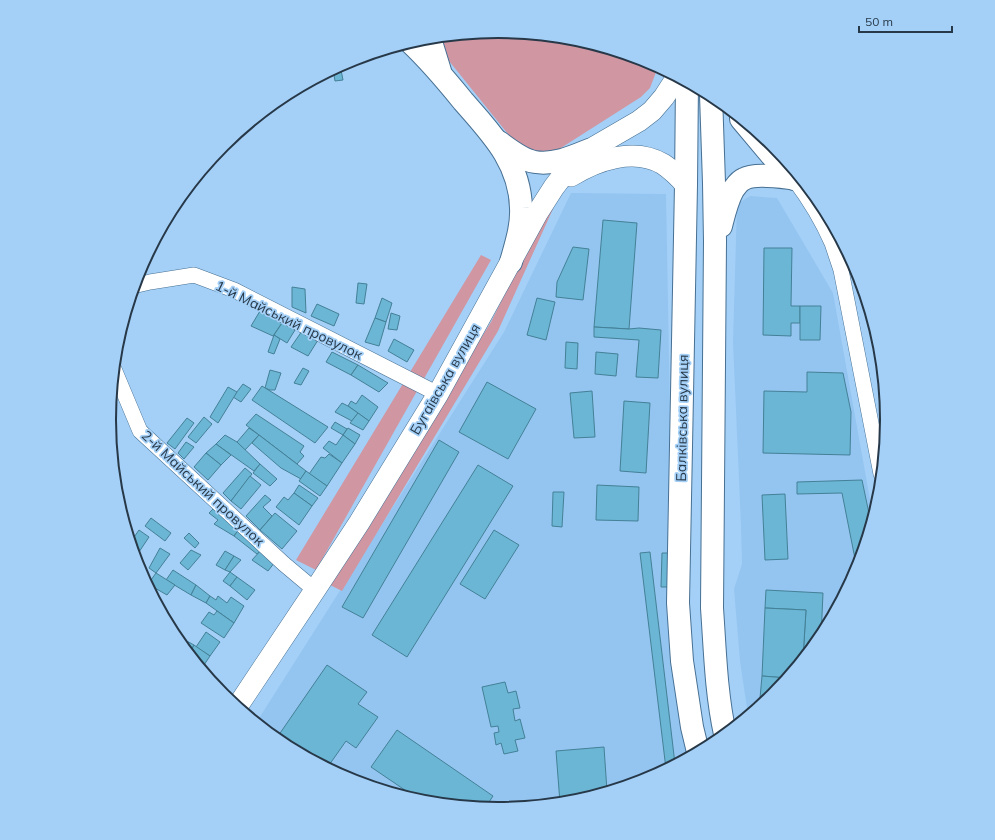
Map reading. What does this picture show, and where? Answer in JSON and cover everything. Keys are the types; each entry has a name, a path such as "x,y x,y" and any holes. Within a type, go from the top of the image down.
{"main road":[{"path":"432,44 442,76"},
{"path":"415,47 442,76 496,139 515,174 522,208 519,233 511,262"},
{"name":"Бугаївська вулиця","path":"240,702 359,523 438,394 538,212 554,187 567,170 589,150 639,121 652,110 664,97 674,81"},
{"name":"Балківська вулиця","path":"687,88 678,603 682,661 692,727 697,746"},
{"path":"711,103 715,241 712,608 715,664 724,728"},
{"path":"496,139 522,157 534,162 559,161 589,150"},
{"path":"762,144 772,157 786,170"},
{"path":"554,187 581,170 596,163 625,156 639,156 662,164 678,176 686,185"},
{"path":"715,241 733,190 744,179 751,176 794,179"}],"street":[{"path":"809,199 831,243 841,270 878,457"},
{"name":"1-й Майський провулок","path":"141,284 194,275 234,290 438,394"},
{"name":"2-й Майський провулок","path":"118,378 140,431 284,564 315,590"}],"shaded area":[{"path":"498,38 522,39 572,45 620,58 656,72 650,88 641,97 547,156 516,144 445,56 441,42"},
{"path":"571,193 666,194 672,519 690,750 644,773 620,782 572,795 547,799 498,802 448,799 399,789 351,773 306,751 285,738 259,718 504,332"},
{"path":"750,196 777,198 833,293 870,501 859,543 840,589 828,611 801,653 768,690 747,709 740,661 734,589 742,564 733,342 737,204"},
{"path":"552,199 557,200 498,331 342,591 328,584 491,322"},
{"path":"481,255 491,260 316,570 296,560"}],"building":[{"path":"341,71 343,80 335,81 334,75"},
{"path":"603,220 637,223 629,329 594,327"},
{"path":"573,247 589,249 583,300 556,297 557,282"},
{"path":"764,248 792,248 791,306 800,306 800,323 791,323 791,336 763,335"},
{"path":"358,283 367,284 364,304 356,303"},
{"path":"292,287 305,289 306,313 292,307"},
{"path":"382,298 392,303 386,322 375,318"},
{"path":"537,298 555,302 546,340 527,335"},
{"path":"317,304 339,314 334,326 311,316"},
{"path":"800,306 821,306 820,340 800,340"},
{"path":"260,311 282,323 273,336 251,326"},
{"path":"391,313 400,316 397,330 388,329"},
{"path":"375,318 386,322 379,346 365,342"},
{"path":"282,323 295,330 287,343 274,335"},
{"path":"594,327 661,330 658,378 636,377 639,340 594,337"},
{"path":"302,331 318,340 308,356 291,347"},
{"path":"274,335 280,339 274,354 268,352"},
{"path":"394,339 414,350 407,362 388,351"},
{"path":"566,342 578,343 577,369 565,368"},
{"path":"332,352 358,365 351,375 326,362"},
{"path":"596,352 618,354 616,376 595,374"},
{"path":"358,365 388,383 379,392 351,375"},
{"path":"303,368 309,371 301,385 294,383"},
{"path":"270,370 281,373 275,390 265,388"},
{"path":"807,372 843,373 851,412 850,455 763,453 764,391 807,392"},
{"path":"487,382 536,409 508,459 459,432"},
{"path":"243,384 251,389 241,402 233,397"},
{"path":"262,386 328,427 315,443 252,400"},
{"path":"228,387 237,392 218,423 210,417"},
{"path":"592,391 595,437 574,438 570,393"},
{"path":"362,395 378,407 369,421 348,406 351,401 356,404"},
{"path":"624,401 650,403 646,473 620,471"},
{"path":"342,403 358,413 352,421 335,412"},
{"path":"358,413 369,421 363,430 350,423"},
{"path":"256,414 304,446 300,452 304,456 297,464 246,425"},
{"path":"204,417 212,424 196,443 188,437"},
{"path":"187,418 194,423 175,449 167,443"},
{"path":"335,422 347,429 343,435 331,428"},
{"path":"249,428 259,435 245,450 237,442"},
{"path":"348,428 360,435 355,444 343,435"},
{"path":"225,435 237,442 260,464 254,471 216,444"},
{"path":"259,435 306,471 301,479 281,468 252,443"},
{"path":"343,435 355,444 342,463 323,448 329,441 336,445"},
{"path":"439,440 459,452 363,618 342,607"},
{"path":"186,442 194,447 184,459 178,453"},
{"path":"216,444 231,455 221,465 206,453"},
{"path":"206,453 221,465 208,480 194,467"},
{"path":"329,454 342,463 327,486 309,474 321,457 325,458"},
{"path":"260,464 277,479 270,486 253,473"},
{"path":"478,465 513,486 407,657 372,635"},
{"path":"245,468 252,474 231,501 223,493"},
{"path":"306,471 327,486 320,496 299,481"},
{"path":"250,476 261,485 241,509 231,501"},
{"path":"862,480 868,510 854,555 842,493 797,494 797,482"},
{"path":"299,485 318,498 312,506 294,493"},
{"path":"597,485 639,487 638,521 596,520"},
{"path":"553,492 564,492 562,527 552,526"},
{"path":"294,493 312,506 299,525 276,507 284,497 288,500"},
{"path":"785,494 788,559 765,560 762,495"},
{"path":"265,495 271,500 263,507 272,516 260,530 246,516"},
{"path":"215,507 240,528 234,536 214,524 218,520 209,513"},
{"path":"275,513 297,531 282,549 260,530"},
{"path":"151,518 171,533 165,541 145,526"},
{"path":"240,528 262,549 257,554 234,536"},
{"path":"139,530 149,537 139,552 136,543 134,537"},
{"path":"494,530 519,545 485,599 460,584"},
{"path":"189,533 199,543 195,548 184,538"},
{"path":"160,548 170,554 156,573 149,568"},
{"path":"262,549 275,562 268,571 252,560"},
{"path":"191,550 201,555 188,570 180,563"},
{"path":"225,551 234,556 225,570 216,565"},
{"path":"650,552 674,758 665,763 640,553"},
{"path":"662,553 671,553 671,587 661,587"},
{"path":"234,556 241,560 230,572 225,570"},
{"path":"173,570 196,585 191,595 166,580"},
{"path":"230,572 237,577 230,586 223,581"},
{"path":"156,573 175,585 167,595 154,588 151,580"},
{"path":"237,577 255,590 247,600 230,586"},
{"path":"196,585 210,596 206,603 191,595"},
{"path":"766,590 823,593 822,621 804,649 806,610 765,608"},
{"path":"210,596 216,600 218,596 227,603 231,597 244,606 234,623 206,603"},
{"path":"765,608 806,610 804,649 780,677 762,676"},
{"path":"217,611 234,623 224,638 201,623 209,612 214,615"},
{"path":"206,632 220,642 210,656 196,647"},
{"path":"186,640 194,645 192,649"},
{"path":"194,645 210,656 204,665 194,653 192,649"},
{"path":"327,665 367,692 358,704 378,717 356,748 346,741 330,764 306,751 280,734"},
{"path":"762,676 780,677 768,690 760,697"},
{"path":"505,682 508,693 516,691 520,708 513,709 515,721 520,719 525,738 515,740 518,751 504,754 501,743 496,745 494,733 499,732 498,726 491,727 482,687"},
{"path":"397,730 493,796 489,802 448,799 423,795 406,791 371,767"},
{"path":"604,747 607,786 560,797 556,751"}]}
